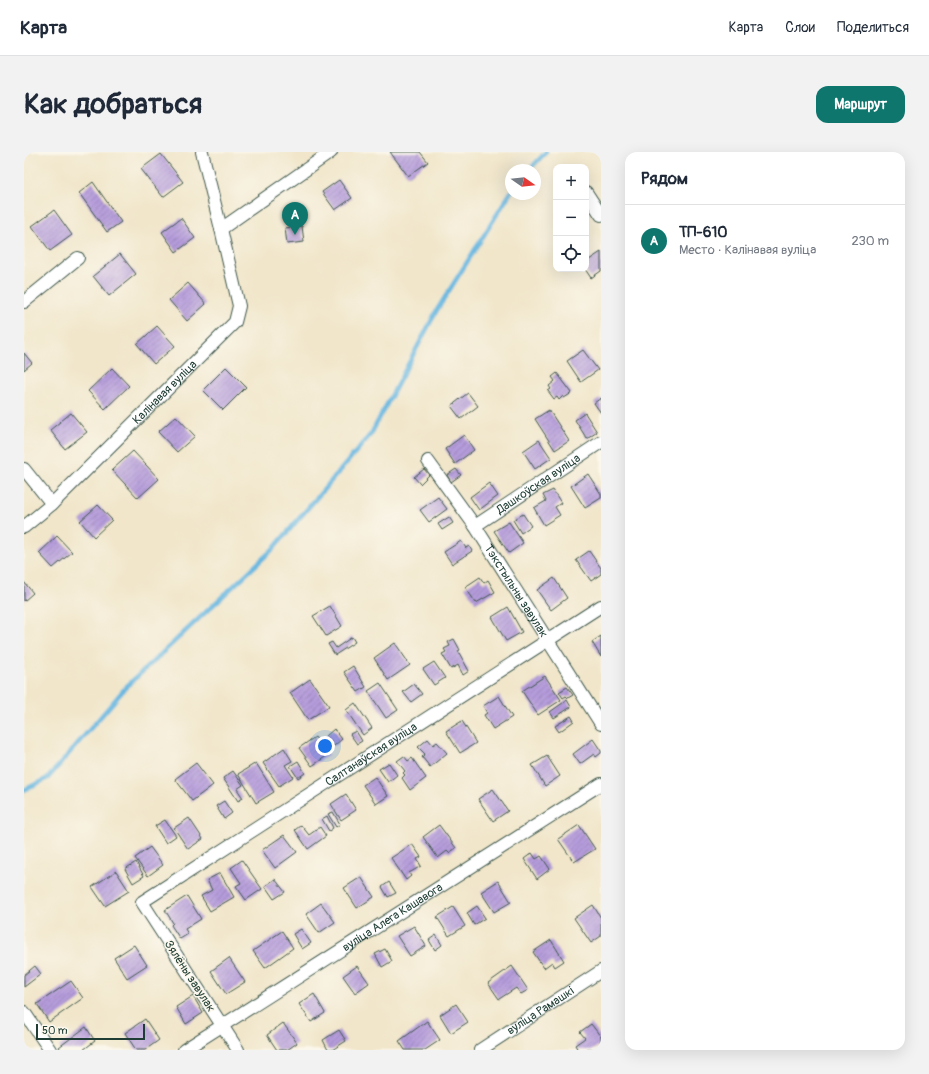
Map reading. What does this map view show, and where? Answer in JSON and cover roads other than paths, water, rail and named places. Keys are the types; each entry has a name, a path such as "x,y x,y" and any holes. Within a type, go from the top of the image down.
{"street":[{"name":"Калінавая вуліца","path":"24,527 52,504 235,322 239,306 202,152"},
{"path":"221,229 331,152"},
{"path":"589,197 601,215"},
{"path":"24,302 78,258"},
{"name":"Дашкоўская вуліца","path":"475,526 601,442"},
{"name":"Тэкстыльны завулак","path":"428,462 475,526 601,724"},
{"path":"24,469 52,504"},
{"name":"Салтанаўская вуліца","path":"142,902 601,606"},
{"name":"вуліца Алега Кашавога","path":"184,1050 601,784"},
{"name":"Зялёны завулак","path":"142,902 238,1050"},
{"name":"вуліца Рамашкі","path":"480,1050 601,971"},
{"path":"24,1012 50,1050"}],"waterway":[{"path":"535,164 546,152"},
{"path":"24,790 48,778 127,686 274,548 371,434 437,310 506,200"}],"place":[{"name":"ТП-610","path":"295,235"}]}
